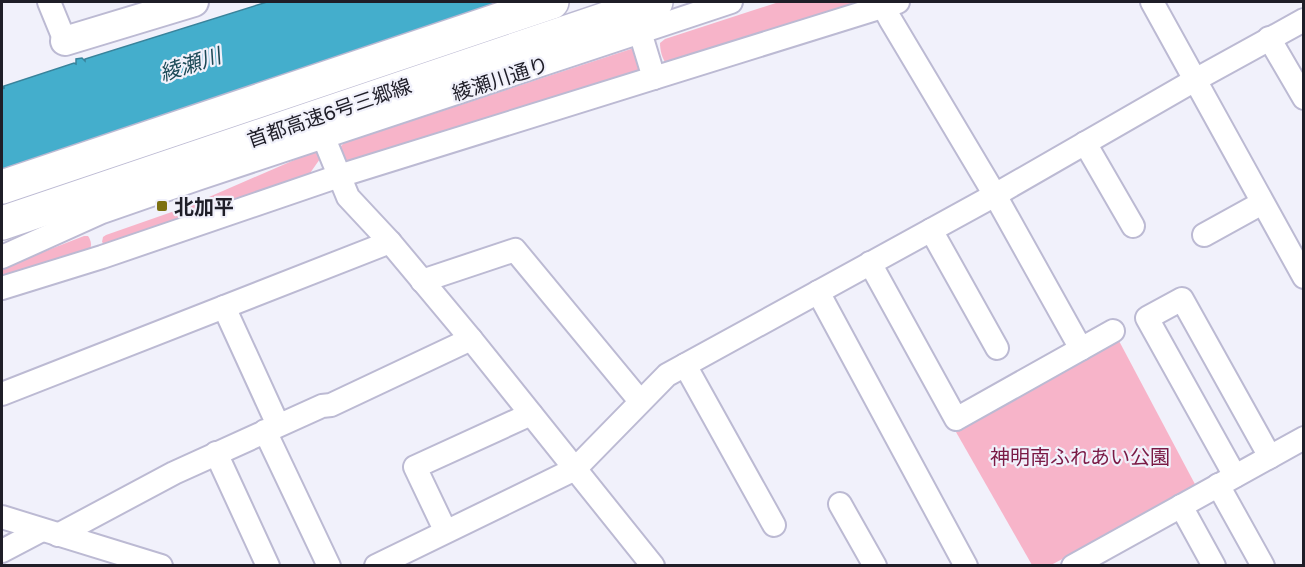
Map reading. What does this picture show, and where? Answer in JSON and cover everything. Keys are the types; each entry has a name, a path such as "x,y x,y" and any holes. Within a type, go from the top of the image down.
{"highway":[{"name":"首都高速6号三郷線","path":"2,187 552,2"},
{"name":"首都高速6号三郷線","path":"2,223 656,2"}],"main road":[{"path":"65,41 194,2"}],"street":[{"path":"49,2 65,41"},
{"name":"綾瀬川通り","path":"2,257 102,212 323,136 731,2"},
{"path":"1152,2 1304,277"},
{"path":"2,288 339,176 887,3 1081,349"},
{"path":"376,566 445,530 575,469 667,375 995,195 1304,20"},
{"path":"640,32 654,78"},
{"path":"1269,38 1304,98"},
{"path":"323,136 348,197 390,242 471,339 653,566"},
{"path":"1085,143 1133,226"},
{"path":"1204,235 1262,202"},
{"path":"931,230 997,348"},
{"path":"2,394 390,242"},
{"path":"422,281 515,250 640,401"},
{"path":"870,263 956,419 1113,331"},
{"path":"818,292 966,566"},
{"path":"1263,566 1227,481 1147,318 1182,299 1270,457"},
{"path":"225,307 329,566"},
{"path":"2,551 50,532 272,428 322,406 331,405 471,339"},
{"path":"685,365 774,525"},
{"path":"445,530 415,467 531,414"},
{"path":"1073,566 1105,558 1181,506 1304,438"},
{"path":"216,453 268,566"},
{"path":"840,504 875,566"},
{"path":"1181,506 1214,566"},
{"path":"2,517 161,566"}],"green space":[{"path":"779,2 865,2 667,65 664,60 660,43 665,39"},
{"path":"635,49 642,72 348,166 340,150 344,143"},
{"path":"315,151 320,151 322,156 308,176 105,245 102,242 106,235 186,207"},
{"path":"88,236 91,241 91,248 88,251 2,276 2,268"},
{"name":"神明南ふれあい公園","path":"1118,339 1197,488 1051,565 1032,565 956,432"}],"water":[{"name":"綾瀬川","path":"267,2 501,2 2,171 2,85 4,89 4,86 76,64 76,59 82,58 85,61 85,59"}],"place":[{"name":"北加平","path":"162,206"}]}
